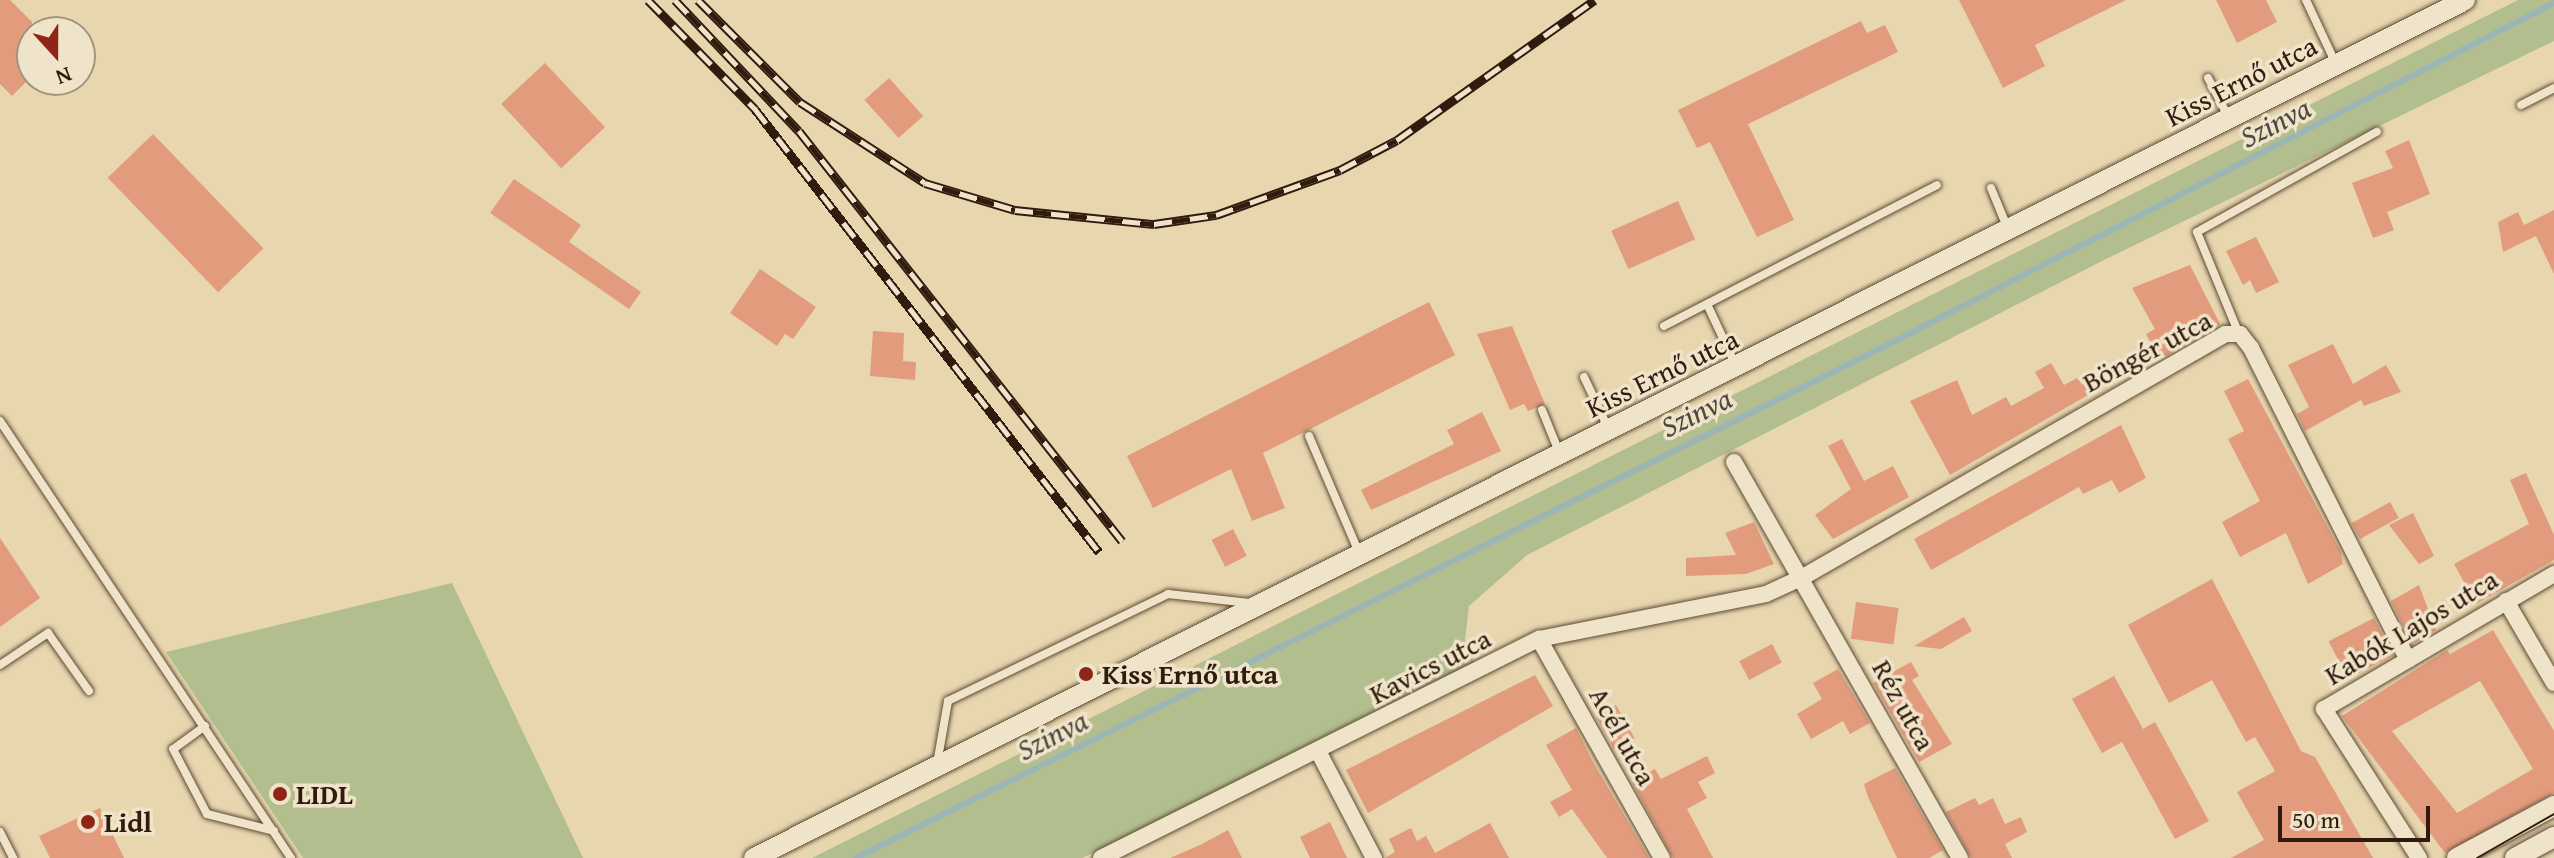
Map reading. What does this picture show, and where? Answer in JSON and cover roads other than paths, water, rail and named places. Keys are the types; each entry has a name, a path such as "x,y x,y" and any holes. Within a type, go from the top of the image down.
{"street":[{"name":"Kiss Ernő utca","path":"754,858 2465,0"},
{"name":"Böngér utca","path":"1803,577 2225,334 2240,334 2408,660"},
{"name":"Réz utca","path":"1734,462 1803,577 1960,858"},
{"name":"Kabók Lajos utca","path":"2419,858 2324,709 2554,574"},
{"name":"Kavics utca","path":"1101,858 1319,753 1539,639 1766,594 1803,577"},
{"path":"2506,601 2554,683"},
{"name":"Acél utca","path":"1539,639 1662,858"},
{"path":"1319,753 1374,858"},
{"path":"2457,858 2554,806"},
{"path":"2515,858 2554,837"}],"lane":[{"path":"2306,0 2336,64"},
{"path":"2208,78 2229,118"},
{"path":"2521,105 2554,88"},
{"path":"2240,334 2197,232 2377,132"},
{"path":"1664,326 1937,185"},
{"path":"1991,188 2008,230"},
{"path":"1707,304 1737,367"},
{"path":"1584,377 1609,431"},
{"path":"1542,410 1560,454"},
{"path":"0,421 291,858"},
{"path":"1309,436 1361,556"},
{"path":"937,767 948,701 1168,594 1258,604"},
{"path":"0,665 48,633 89,691"},
{"path":"205,726 173,749 207,814 275,832"},
{"path":"0,832 13,858"}],"waterway":[{"name":"Szinva","path":"856,858 1891,343 2554,3"}],"tram line":[{"path":"2477,858 2554,814"}],"railway":[{"path":"648,0 755,109 1099,552"},
{"path":"675,0 799,131 1122,541"},
{"path":"698,0 800,102 925,183 1015,210 1154,224 1216,215 1340,170 1397,140 1595,0"}],"place":[{"name":"Kiss Ernő utca","path":"1086,674"},
{"name":"LIDL","path":"280,794"},
{"name":"Lidl","path":"88,822"}]}
